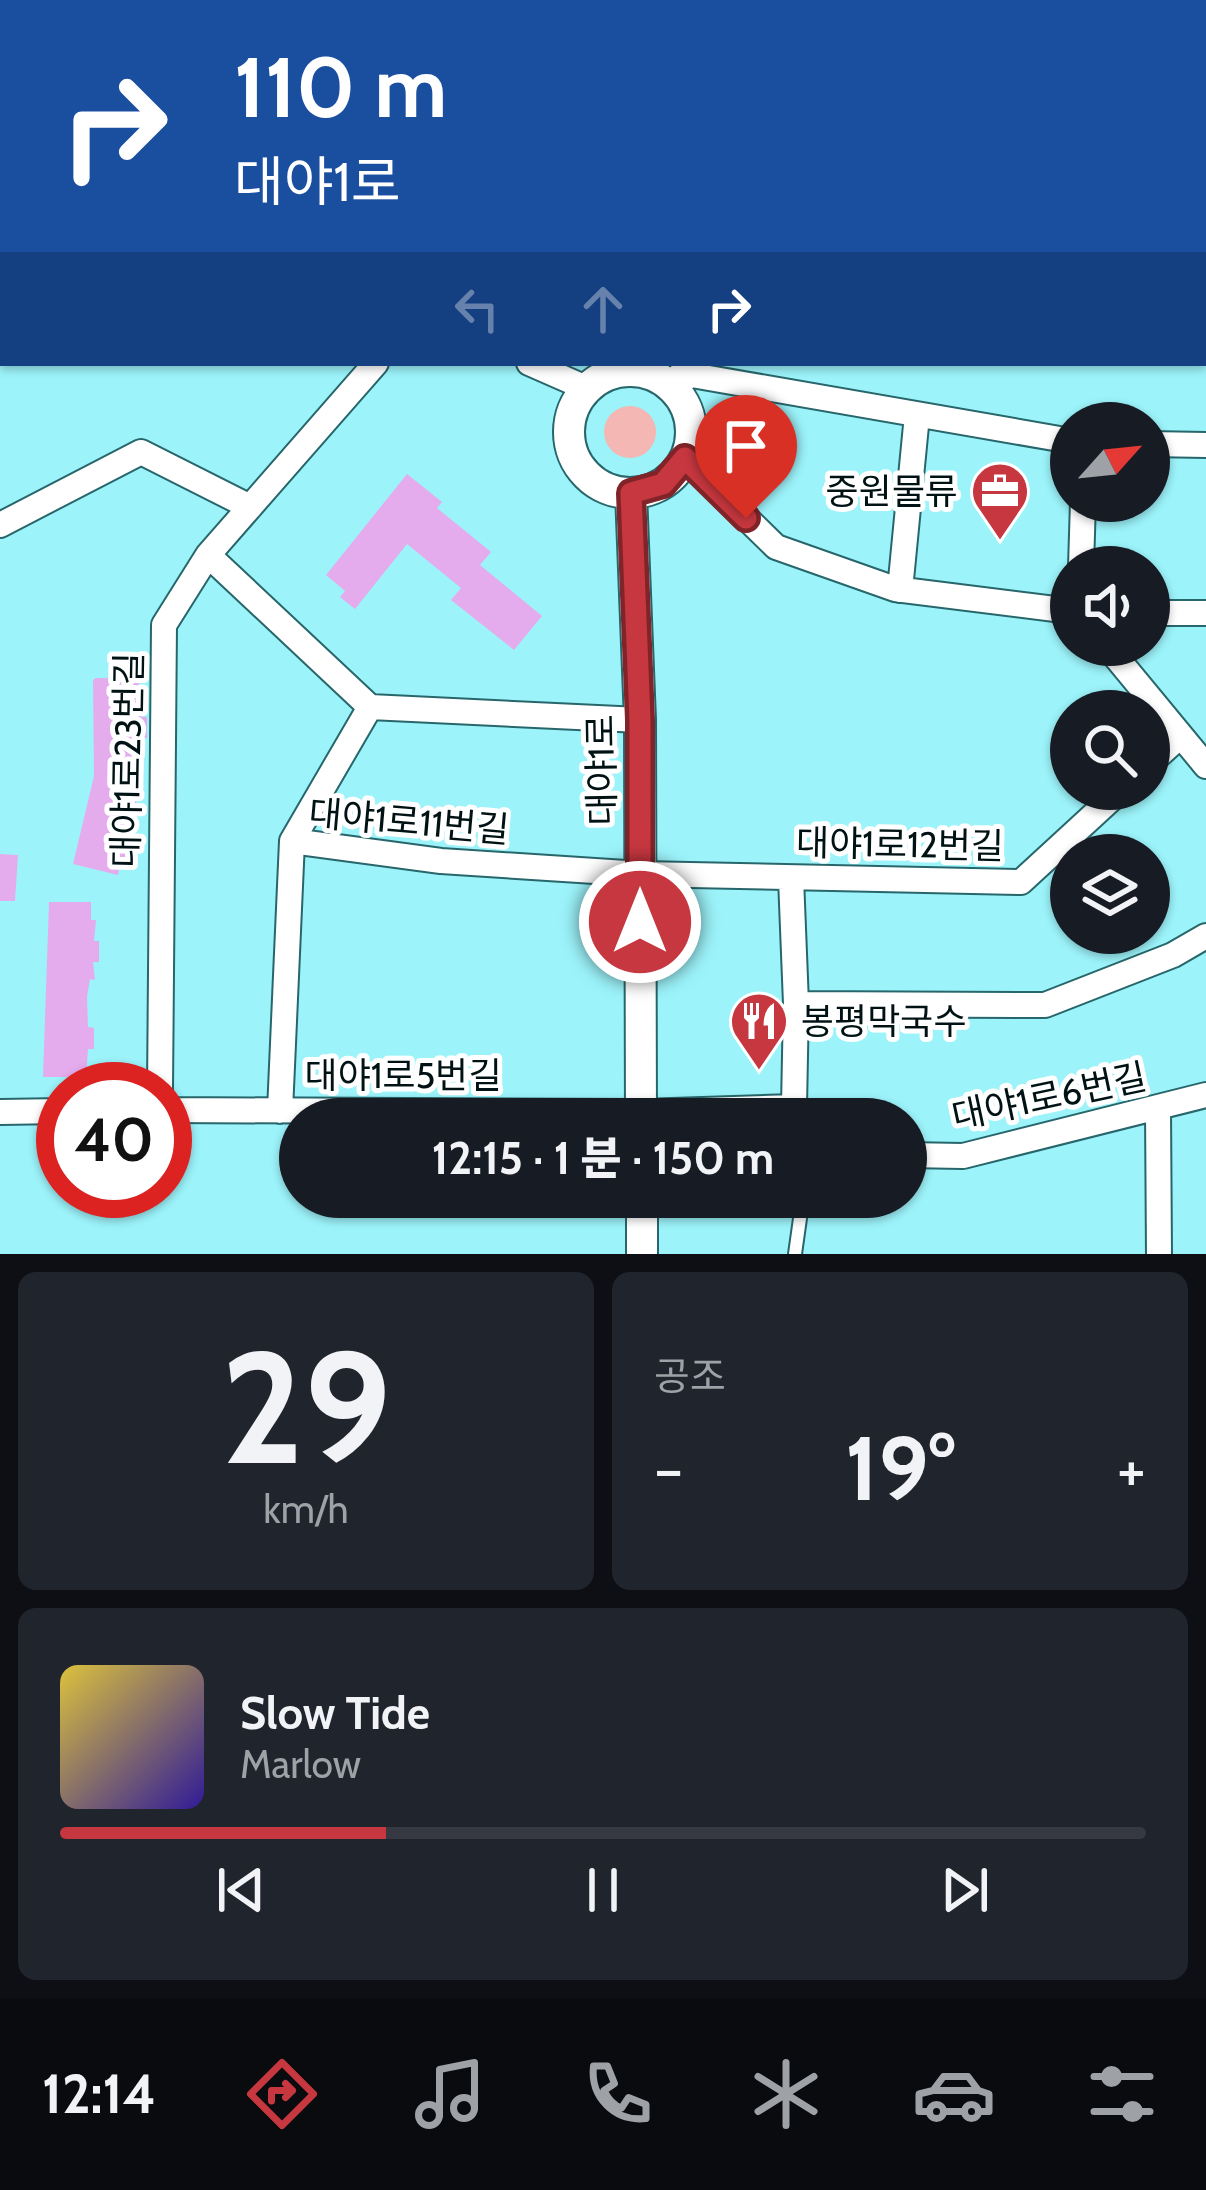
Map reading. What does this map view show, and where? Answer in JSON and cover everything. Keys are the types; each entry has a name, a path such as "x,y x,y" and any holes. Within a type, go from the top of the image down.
{"street":[{"name":"대야1로23번길","path":"160,1062 164,625 208,555 373,366"},
{"path":"536,366 586,388"},
{"path":"681,374 691,440 685,458 663,484 631,493 607,489 586,476 573,456 568,432 572,408 586,388 618,371 681,374 1050,437"},
{"path":"900,590 917,415"},
{"path":"1170,444 1206,445"},
{"path":"0,525 141,452 250,507"},
{"path":"685,458 776,547 900,590 1050,608"},
{"name":"대야1로","path":"631,493 640,720 641,1098"},
{"path":"208,555 370,707 640,720"},
{"path":"1170,613 1206,614"},
{"path":"1123,666 1206,766"},
{"path":"292,841 370,707"},
{"path":"1170,745 1180,736"},
{"name":"대야1로12번길","path":"640,874 1021,882 1099,810"},
{"name":"대야1로11번길","path":"281,1098 292,841 441,860 640,874"},
{"path":"791,878 794,1098"},
{"path":"796,1004 1045,1005 1173,955 1206,936"},
{"name":"대야1로6번길","path":"927,1155 963,1156 1206,1095"},
{"name":"대야1로5번길","path":"192,1110 279,1111"},
{"path":"1158,1110 1159,1254"},
{"path":"0,1112 36,1111"},
{"path":"642,1218 642,1254"}],"lane":[{"path":"795,1254 800,1218"}],"shaded area":[{"path":"630,406 648,414 656,432 648,450 630,458 612,450 604,432 612,414"}],"building":[{"path":"407,474 442,502 437,508 491,552 480,565 542,616 514,650 451,600 461,588 407,544 355,609 340,597 345,591 326,575"},
{"path":"96,678 139,679 138,696 144,696 141,717 147,717 147,738 141,738 142,756 138,756 135,773 133,799 137,799 131,821 136,821 118,875 73,864 94,776"},
{"path":"0,854 18,855 15,901 0,901"},
{"path":"49,902 91,902 91,920 96,920 94,941 99,941 99,962 93,962 95,980 90,979 87,997 94,1049 88,1049 87,1062 44,1062"}],"place":[{"name":"중원물류","path":"1000,542"},
{"name":"봉평막국수","path":"759,1072"}],"route":[{"path":"640,922 640,720 631,493 663,484 685,458 746,518"}]}
